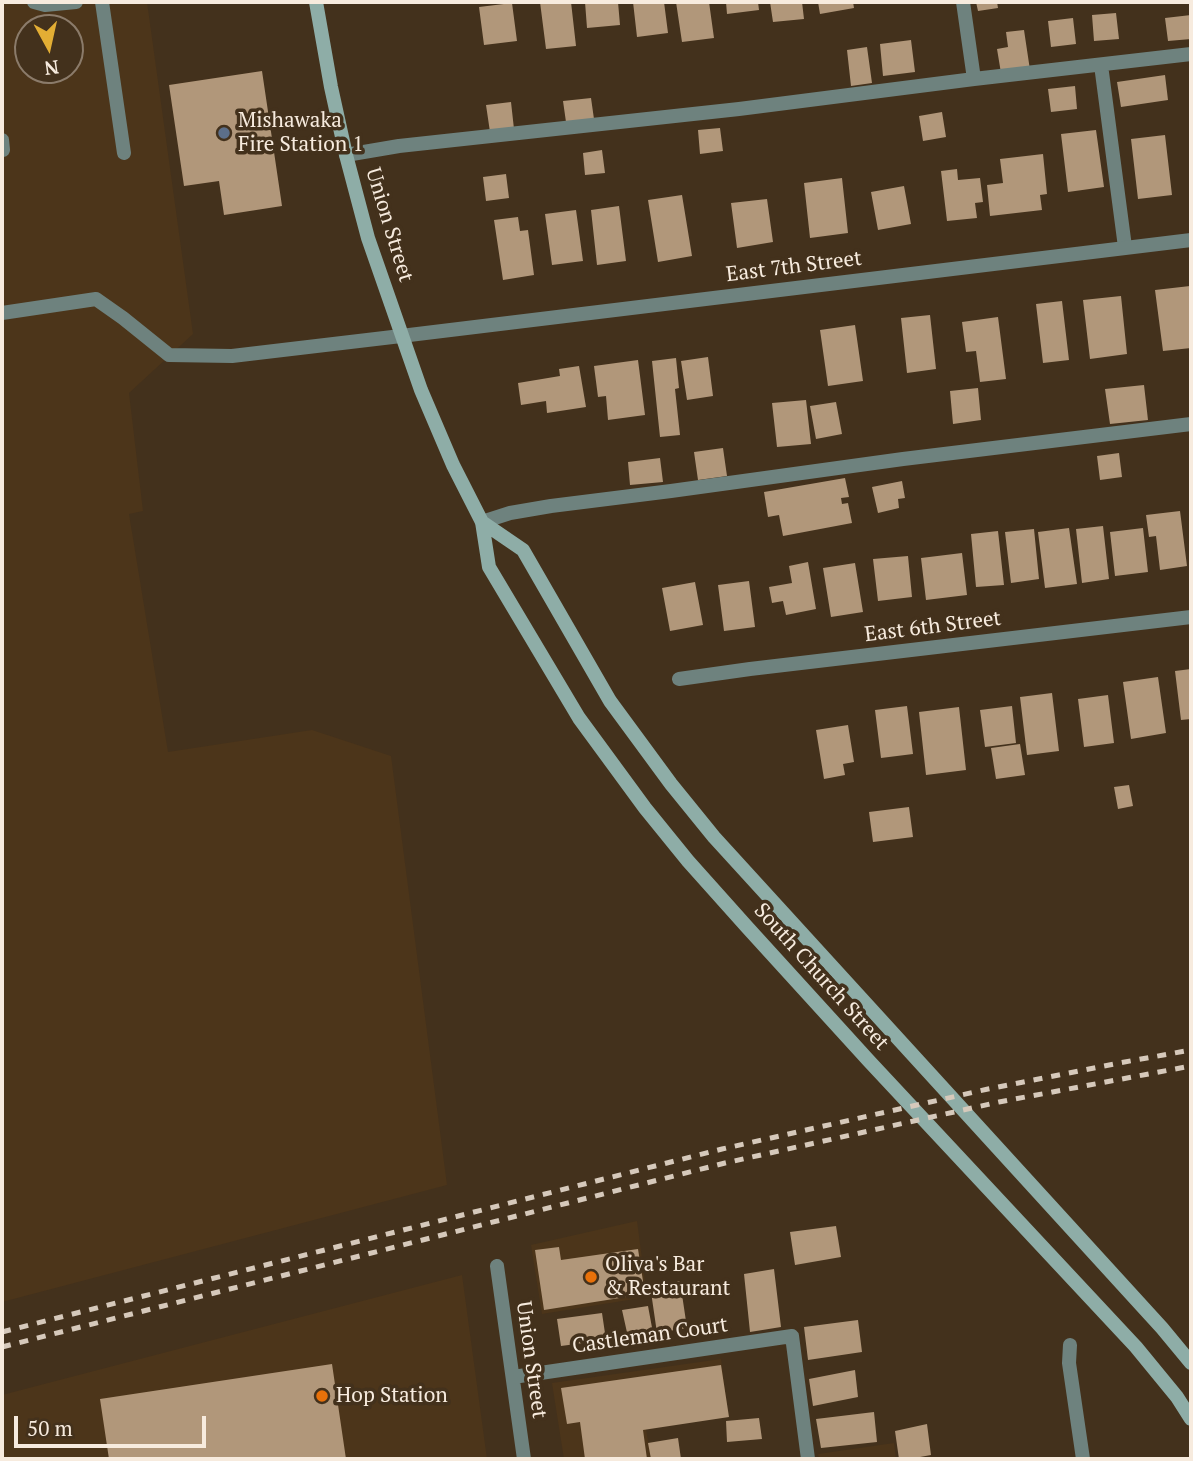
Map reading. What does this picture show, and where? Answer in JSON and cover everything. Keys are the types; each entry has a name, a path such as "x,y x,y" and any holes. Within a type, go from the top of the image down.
{"main road":[{"name":"Union Street","path":"316,2 346,155 368,238 401,336"},
{"name":"South Church Street","path":"401,336 442,440 482,522 489,567 579,718 645,808 747,927 1136,1347 1177,1397 1191,1419"},
{"name":"South Church Street","path":"482,522 523,550 610,701 671,784 714,836 1154,1318 1191,1363"}],"street":[{"path":"34,2 45,5 76,2"},
{"path":"103,2 124,153"},
{"path":"963,2 974,79"},
{"path":"346,155 399,146 739,110 1191,54"},
{"path":"1101,65 1125,247"},
{"path":"2,140 2,150"},
{"name":"East 7th Street","path":"2,313 96,299 169,355 232,356 1191,240"},
{"path":"482,522 510,513 551,506 1191,424"},
{"name":"East 6th Street","path":"679,679 1191,617"},
{"name":"Union Street","path":"497,1266 524,1459"},
{"name":"Castleman Court","path":"513,1377 792,1336 808,1459"},
{"path":"1070,1345 1069,1363 1083,1459"}],"shaded area":[{"path":"2,2 147,2 193,334 129,393 143,511 129,514 168,752 312,730 391,756 447,1185 2,1302"},
{"name":"Oliva's Bar & Restaurant","path":"637,1221 647,1297 542,1314 531,1245"},
{"path":"462,1275 487,1459 2,1459 2,1395"},
{"path":"721,1359 728,1415 646,1429 651,1459 564,1459 552,1383"},
{"path":"894,1443 896,1459 819,1459 818,1454"}],"building":[{"path":"540,2 571,2 576,46 546,49"},
{"path":"585,2 618,2 620,25 587,28"},
{"path":"633,2 664,2 668,33 637,37"},
{"path":"676,2 709,2 714,38 682,42"},
{"path":"726,2 758,2 759,10 727,14"},
{"path":"770,2 802,2 804,19 773,22"},
{"path":"818,2 853,2 854,8 820,14"},
{"path":"976,2 997,2 998,8 978,11"},
{"path":"512,3 517,41 484,45 479,7"},
{"path":"1116,13 1119,39 1094,41 1092,15"},
{"path":"1191,15 1191,39 1168,41 1165,18"},
{"path":"1073,18 1076,44 1051,47 1048,21"},
{"path":"1024,30 1030,70 1001,73 997,49 1008,47 1006,32"},
{"path":"911,40 915,72 883,76 880,44"},
{"path":"867,47 872,83 851,86 847,50"},
{"name":"Mishawaka Fire Station 1","path":"262,71 282,206 224,215 219,181 184,186 169,85"},
{"path":"1165,75 1168,100 1121,107 1117,82"},
{"path":"1075,86 1077,109 1051,112 1048,89"},
{"path":"591,98 594,119 566,122 563,101"},
{"path":"511,102 514,129 490,132 486,105"},
{"path":"942,112 946,137 923,141 919,116"},
{"path":"720,128 723,151 700,154 698,130"},
{"path":"1096,130 1104,187 1068,192 1061,134"},
{"path":"1165,135 1172,195 1138,199 1131,139"},
{"path":"602,150 605,173 585,175 583,153"},
{"path":"1043,154 1047,194 1040,195 1042,210 990,216 987,185 1003,183 1000,159"},
{"path":"957,169 958,180 980,178 983,202 975,203 977,218 947,221 941,171"},
{"path":"506,174 509,198 486,201 483,177"},
{"path":"842,178 848,233 810,238 804,183"},
{"path":"904,186 911,224 878,230 871,192"},
{"path":"682,195 692,256 658,262 648,200"},
{"path":"767,199 773,242 737,248 731,203"},
{"path":"619,206 626,261 597,265 591,210"},
{"path":"576,210 583,261 552,265 545,214"},
{"path":"518,217 520,231 528,230 534,275 503,280 494,220"},
{"path":"1190,286 1191,348 1163,351 1155,290"},
{"path":"1121,296 1127,354 1090,359 1083,300"},
{"path":"1062,301 1069,360 1043,363 1036,304"},
{"path":"930,315 936,369 907,373 901,318"},
{"path":"998,317 1006,379 980,382 976,351 966,352 962,322"},
{"path":"855,325 863,381 828,386 820,330"},
{"path":"708,357 713,396 687,400 681,361"},
{"path":"676,358 679,388 675,389 680,435 660,437 652,361"},
{"path":"638,360 645,415 608,420 606,396 598,397 594,366"},
{"path":"579,366 586,407 547,413 546,401 521,405 518,383 560,376 559,369"},
{"path":"1144,385 1148,420 1110,424 1105,389"},
{"path":"978,388 981,420 953,424 950,391"},
{"path":"806,400 811,444 777,447 772,403"},
{"path":"836,402 842,434 816,439 810,406"},
{"path":"723,448 727,476 698,480 694,452"},
{"path":"1119,453 1122,477 1100,480 1097,456"},
{"path":"660,458 663,482 630,485 628,462"},
{"path":"845,478 849,497 841,498 842,504 848,503 852,523 783,536 779,515 768,517 764,492"},
{"path":"902,481 905,498 898,499 899,508 878,513 872,487"},
{"path":"1180,511 1187,566 1160,570 1156,536 1149,537 1146,515"},
{"path":"1103,526 1109,579 1082,583 1076,529"},
{"path":"1069,528 1077,584 1045,588 1038,532"},
{"path":"1143,528 1148,572 1115,576 1110,532"},
{"path":"1034,529 1039,579 1011,583 1005,532"},
{"path":"998,531 1004,585 976,587 971,534"},
{"path":"962,553 967,595 926,600 921,558"},
{"path":"908,556 912,597 878,601 873,559"},
{"path":"808,562 816,609 786,615 783,601 772,603 769,587 792,583 789,566"},
{"path":"855,563 863,612 831,617 823,568"},
{"path":"749,581 755,627 724,631 718,585"},
{"path":"695,582 703,625 670,631 662,588"},
{"path":"1191,669 1191,719 1181,720 1175,671"},
{"path":"1158,677 1166,733 1131,739 1123,682"},
{"path":"1052,693 1059,751 1027,755 1020,697"},
{"path":"1108,695 1114,743 1084,747 1078,699"},
{"path":"907,706 913,754 881,758 875,710"},
{"path":"1012,706 1016,743 985,747 980,710"},
{"path":"959,707 966,770 926,775 919,712"},
{"path":"848,725 854,762 843,764 845,775 824,779 816,730"},
{"path":"1020,744 1025,775 996,779 991,748"},
{"path":"1129,785 1133,806 1118,809 1114,787"},
{"path":"909,807 913,837 873,842 869,812"},
{"path":"836,1226 841,1257 795,1265 790,1232"},
{"name":"Oliva's Bar & Restaurant","path":"559,1247 561,1260 638,1249 645,1294 544,1310 535,1250"},
{"path":"774,1269 781,1327 750,1332 744,1274"},
{"path":"680,1281 687,1328 657,1333 650,1285"},
{"path":"648,1306 653,1333 628,1337 622,1310"},
{"path":"602,1313 606,1340 561,1346 557,1319"},
{"path":"858,1320 862,1352 808,1360 804,1327"},
{"path":"332,1364 346,1459 109,1459 100,1399"},
{"path":"721,1365 729,1417 643,1430 647,1459 585,1459 580,1422 567,1424 561,1388"},
{"path":"855,1370 858,1397 813,1406 809,1379"},
{"path":"874,1412 877,1442 821,1448 816,1419"},
{"path":"759,1418 762,1439 727,1442 726,1421"},
{"path":"927,1424 931,1455 899,1459 895,1431"},
{"path":"678,1438 681,1459 651,1459 648,1443"}],"railway":[{"path":"2,1332 722,1149 988,1089 1191,1050"},
{"path":"2,1347 725,1163 999,1102 1191,1066"}],"place":[{"name":"Mishawaka Fire Station 1","path":"224,133"},
{"name":"Oliva's Bar & Restaurant","path":"591,1277"},
{"name":"Hop Station","path":"322,1396"}]}
